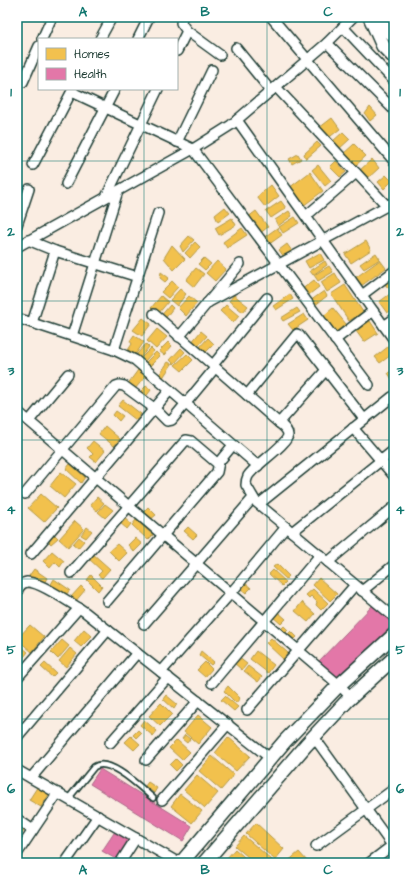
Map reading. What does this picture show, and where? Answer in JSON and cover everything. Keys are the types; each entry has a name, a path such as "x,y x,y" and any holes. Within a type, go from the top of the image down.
{"street":[{"path":"42,38 52,17"},
{"path":"101,38 112,17"},
{"path":"138,38 149,17"},
{"path":"182,17 181,23 187,31 220,55"},
{"path":"17,247 193,149 237,120 307,60 353,17"},
{"path":"370,17 383,46 394,57"},
{"path":"376,17 394,36"},
{"path":"272,18 394,161"},
{"path":"343,27 394,80"},
{"path":"178,48 187,31"},
{"path":"327,42 394,110"},
{"path":"23,82 38,48"},
{"path":"207,303 391,205 356,173 273,89 236,48"},
{"path":"178,142 212,70"},
{"path":"34,165 72,90 106,108 193,149 369,385"},
{"path":"66,184 106,108 114,90"},
{"path":"106,197 158,90"},
{"path":"237,120 394,340"},
{"path":"306,216 356,173"},
{"path":"17,225 29,189"},
{"path":"72,336 118,191"},
{"path":"114,350 158,213"},
{"path":"28,240 55,251 138,277"},
{"path":"32,323 55,251"},
{"path":"179,336 240,264"},
{"path":"362,295 394,271"},
{"path":"25,494 118,384 124,386 154,408 167,421 169,422 172,420 186,404 267,298"},
{"path":"335,340 373,311"},
{"path":"154,314 285,428 288,434 284,443 248,476 246,485 256,501 394,617"},
{"path":"17,318 114,350 135,360 258,466"},
{"path":"384,326 394,319"},
{"path":"247,395 297,334 364,419"},
{"path":"279,423 326,370"},
{"path":"29,421 68,374"},
{"path":"31,554 170,390"},
{"path":"144,624 197,564 256,501 392,396"},
{"path":"17,411 299,650 351,697"},
{"path":"352,428 394,476"},
{"path":"71,573 186,440 191,442 218,464"},
{"path":"107,601 217,472 218,464 233,445"},
{"path":"110,743 164,674 231,593 289,529 394,450"},
{"path":"328,562 394,507"},
{"path":"212,684 320,555"},
{"path":"362,591 394,565"},
{"path":"17,593 21,585 26,582 33,583 56,594 79,608 228,724 267,762 278,777"},
{"path":"248,710 355,585"},
{"path":"17,678 79,608"},
{"path":"17,737 108,630"},
{"path":"17,770 180,863 285,741 339,685 394,635"},
{"path":"31,778 137,653"},
{"path":"204,863 278,777 351,697 394,658"},
{"path":"146,760 198,701"},
{"path":"157,799 228,724"},
{"path":"314,737 393,846 369,863"},
{"path":"316,846 394,789"},
{"path":"17,854 58,793"},
{"path":"65,863 98,816"},
{"path":"17,819 33,830"},
{"path":"120,863 136,838"}],"lane":[{"path":"68,799 98,764 118,769 157,799"}],"building: Homes":[{"path":"370,107 377,115 370,121 365,114"},
{"path":"332,118 340,129 327,139 319,128"},
{"path":"343,132 350,139 338,150 332,142"},
{"path":"317,142 321,146 306,159 304,154"},
{"path":"354,144 366,156 354,167 342,155"},
{"path":"298,154 301,159 292,164 289,159"},
{"path":"372,159 379,168 367,179 359,171"},
{"path":"336,161 346,172 340,177 330,167"},
{"path":"318,165 331,181 325,186 312,170"},
{"path":"310,172 323,191 303,206 289,188"},
{"path":"386,175 392,181 384,189 378,182"},
{"path":"271,185 279,196 265,207 257,197"},
{"path":"281,201 286,208 271,218 266,211"},
{"path":"225,207 230,213 218,222 215,215"},
{"path":"256,211 268,227 259,234 247,218"},
{"path":"289,211 292,216 278,226 275,220"},
{"path":"295,217 299,223 283,233 279,227"},
{"path":"232,218 236,225 219,235 215,228"},
{"path":"242,228 247,235 227,248 223,242"},
{"path":"277,228 282,235 268,245 263,238"},
{"path":"189,236 194,240 183,252 180,246"},
{"path":"366,241 371,250 351,263 345,254"},
{"path":"195,242 200,247 190,258 185,253"},
{"path":"287,244 292,251 284,257 279,250"},
{"path":"172,245 185,259 174,270 164,258"},
{"path":"320,253 324,260 309,268 305,261"},
{"path":"376,253 380,259 364,269 360,264"},
{"path":"204,258 211,264 205,270 198,264"},
{"path":"380,260 386,268 361,286 355,278"},
{"path":"217,261 226,269 215,281 206,273"},
{"path":"325,261 327,265 313,275 310,271"},
{"path":"329,266 333,272 318,281 314,275"},
{"path":"196,268 204,274 194,287 186,280"},
{"path":"161,272 169,278 165,282 160,278"},
{"path":"335,273 341,283 327,292 321,282"},
{"path":"391,278 394,284 388,288 384,283"},
{"path":"314,280 319,287 306,297 301,290"},
{"path":"172,281 178,287 168,298 161,292"},
{"path":"345,285 363,312 349,321 331,294"},
{"path":"180,289 186,294 177,306 170,300"},
{"path":"324,291 327,296 314,306 310,301"},
{"path":"394,291 394,309 387,313 379,302"},
{"path":"290,294 293,299 276,310 273,306"},
{"path":"234,295 248,306 243,312 229,301"},
{"path":"161,296 168,302 158,314 151,308"},
{"path":"189,296 197,303 186,316 178,308"},
{"path":"170,305 173,308 164,320 160,317"},
{"path":"226,305 239,316 233,323 220,311"},
{"path":"297,308 300,312 283,321 281,318"},
{"path":"333,308 346,324 333,334 321,318"},
{"path":"304,314 308,320 293,330 288,324"},
{"path":"143,318 151,324 142,336 133,330"},
{"path":"370,321 378,333 364,342 356,331"},
{"path":"157,329 167,337 156,349 147,341"},
{"path":"201,331 207,336 196,348 191,343"},
{"path":"134,335 144,342 135,355 128,350 132,344 130,341"},
{"path":"208,338 214,344 203,355 197,350"},
{"path":"168,342 172,346 164,355 159,351"},
{"path":"146,344 149,347 140,358 136,355"},
{"path":"389,346 394,353 380,363 375,357"},
{"path":"151,348 154,351 144,362 140,359"},
{"path":"181,348 185,352 174,364 170,360"},
{"path":"156,352 160,356 148,368 144,364"},
{"path":"187,354 193,360 182,371 175,365"},
{"path":"168,362 172,364 162,379 159,375"},
{"path":"394,369 394,380 393,381 388,373"},
{"path":"138,370 146,376 134,390 127,385"},
{"path":"146,386 151,390 145,398 139,393"},
{"path":"123,400 141,414 136,420 118,406"},
{"path":"116,411 123,416 119,421 113,415"},
{"path":"105,426 120,439 114,446 99,434"},
{"path":"93,441 105,451 96,462 90,457 93,454 87,448"},
{"path":"70,464 85,477 81,483 66,469"},
{"path":"61,472 76,484 64,498 50,486"},
{"path":"41,494 57,508 44,522 28,508"},
{"path":"97,497 104,503 97,511 90,505"},
{"path":"105,504 113,510 105,518 98,512"},
{"path":"148,507 156,515 150,520 142,513"},
{"path":"123,517 131,524 127,529 119,522"},
{"path":"136,520 153,535 148,540 132,525"},
{"path":"75,521 84,529 68,547 59,539"},
{"path":"87,527 92,531 86,538 81,535"},
{"path":"188,527 197,535 193,539 184,531"},
{"path":"52,532 58,538 51,544 45,538"},
{"path":"79,537 84,541 78,548 73,544"},
{"path":"135,538 142,544 134,552 128,545"},
{"path":"117,544 127,553 119,561 109,551"},
{"path":"52,551 64,561 60,567 55,562 50,568 43,561"},
{"path":"92,553 110,569 102,578 98,575 102,571 88,558"},
{"path":"277,564 289,576 286,579 273,567"},
{"path":"34,569 47,578 43,585 29,576"},
{"path":"273,570 286,582 282,586 269,574"},
{"path":"91,575 102,586 98,591 87,580"},
{"path":"319,578 337,594 330,601 313,585"},
{"path":"54,579 70,590 65,596 50,586"},
{"path":"245,583 251,588 246,593 240,588"},
{"path":"81,586 85,590 75,602 70,598"},
{"path":"313,589 328,603 321,610 316,605 317,602 311,596 309,598 306,595"},
{"path":"302,602 315,614 308,622 295,611"},
{"path":"278,612 286,619 281,624 273,617"},
{"path":"30,625 44,637 32,652 17,639"},
{"path":"284,626 288,630 286,632 288,634 291,631 297,637 292,642 280,630"},
{"path":"84,629 92,636 81,647 74,641"},
{"path":"271,638 288,653 283,659 266,643"},
{"path":"62,640 69,646 58,659 51,652"},
{"path":"17,643 28,652 19,663 17,662"},
{"path":"70,648 77,654 66,667 59,661"},
{"path":"201,651 214,662 211,665 199,655"},
{"path":"256,651 274,665 268,673 250,659"},
{"path":"238,657 247,664 242,670 234,663"},
{"path":"205,662 212,669 205,677 197,670"},
{"path":"45,663 56,673 52,677 41,667"},
{"path":"248,666 262,677 258,682 244,671"},
{"path":"228,686 240,698 236,703 224,691"},
{"path":"166,695 177,704 174,709 163,699"},
{"path":"225,696 238,707 234,711 221,700"},
{"path":"161,703 172,714 160,726 149,716"},
{"path":"198,715 212,727 198,744 184,732"},
{"path":"144,720 157,731 153,736 140,725"},
{"path":"138,730 141,733 136,738 133,735"},
{"path":"185,735 190,739 187,743 182,739"},
{"path":"131,736 140,744 134,750 125,742"},
{"path":"228,737 250,756 236,771 215,753"},
{"path":"177,740 190,752 182,760 169,748"},
{"path":"212,756 234,775 221,790 199,771"},
{"path":"176,759 182,765 176,771 170,765"},
{"path":"197,775 218,793 205,808 184,790"},
{"path":"148,782 157,788 154,793 145,786"},
{"path":"38,786 50,793 41,807 29,800"},
{"path":"180,794 202,811 192,823 171,806"},
{"path":"256,823 284,849 275,860 246,834"},
{"path":"17,826 24,831 17,840"},
{"path":"244,836 272,860 270,863 255,863 235,846"},
{"path":"235,849 251,863 228,863 225,860"},
{"path":"299,852 307,861 304,863 286,863"}],"building: Health":[{"path":"374,604 394,623 340,680 319,661"},
{"path":"100,769 192,826 183,841 90,784"},
{"path":"116,830 132,840 119,861 102,851"}]}
